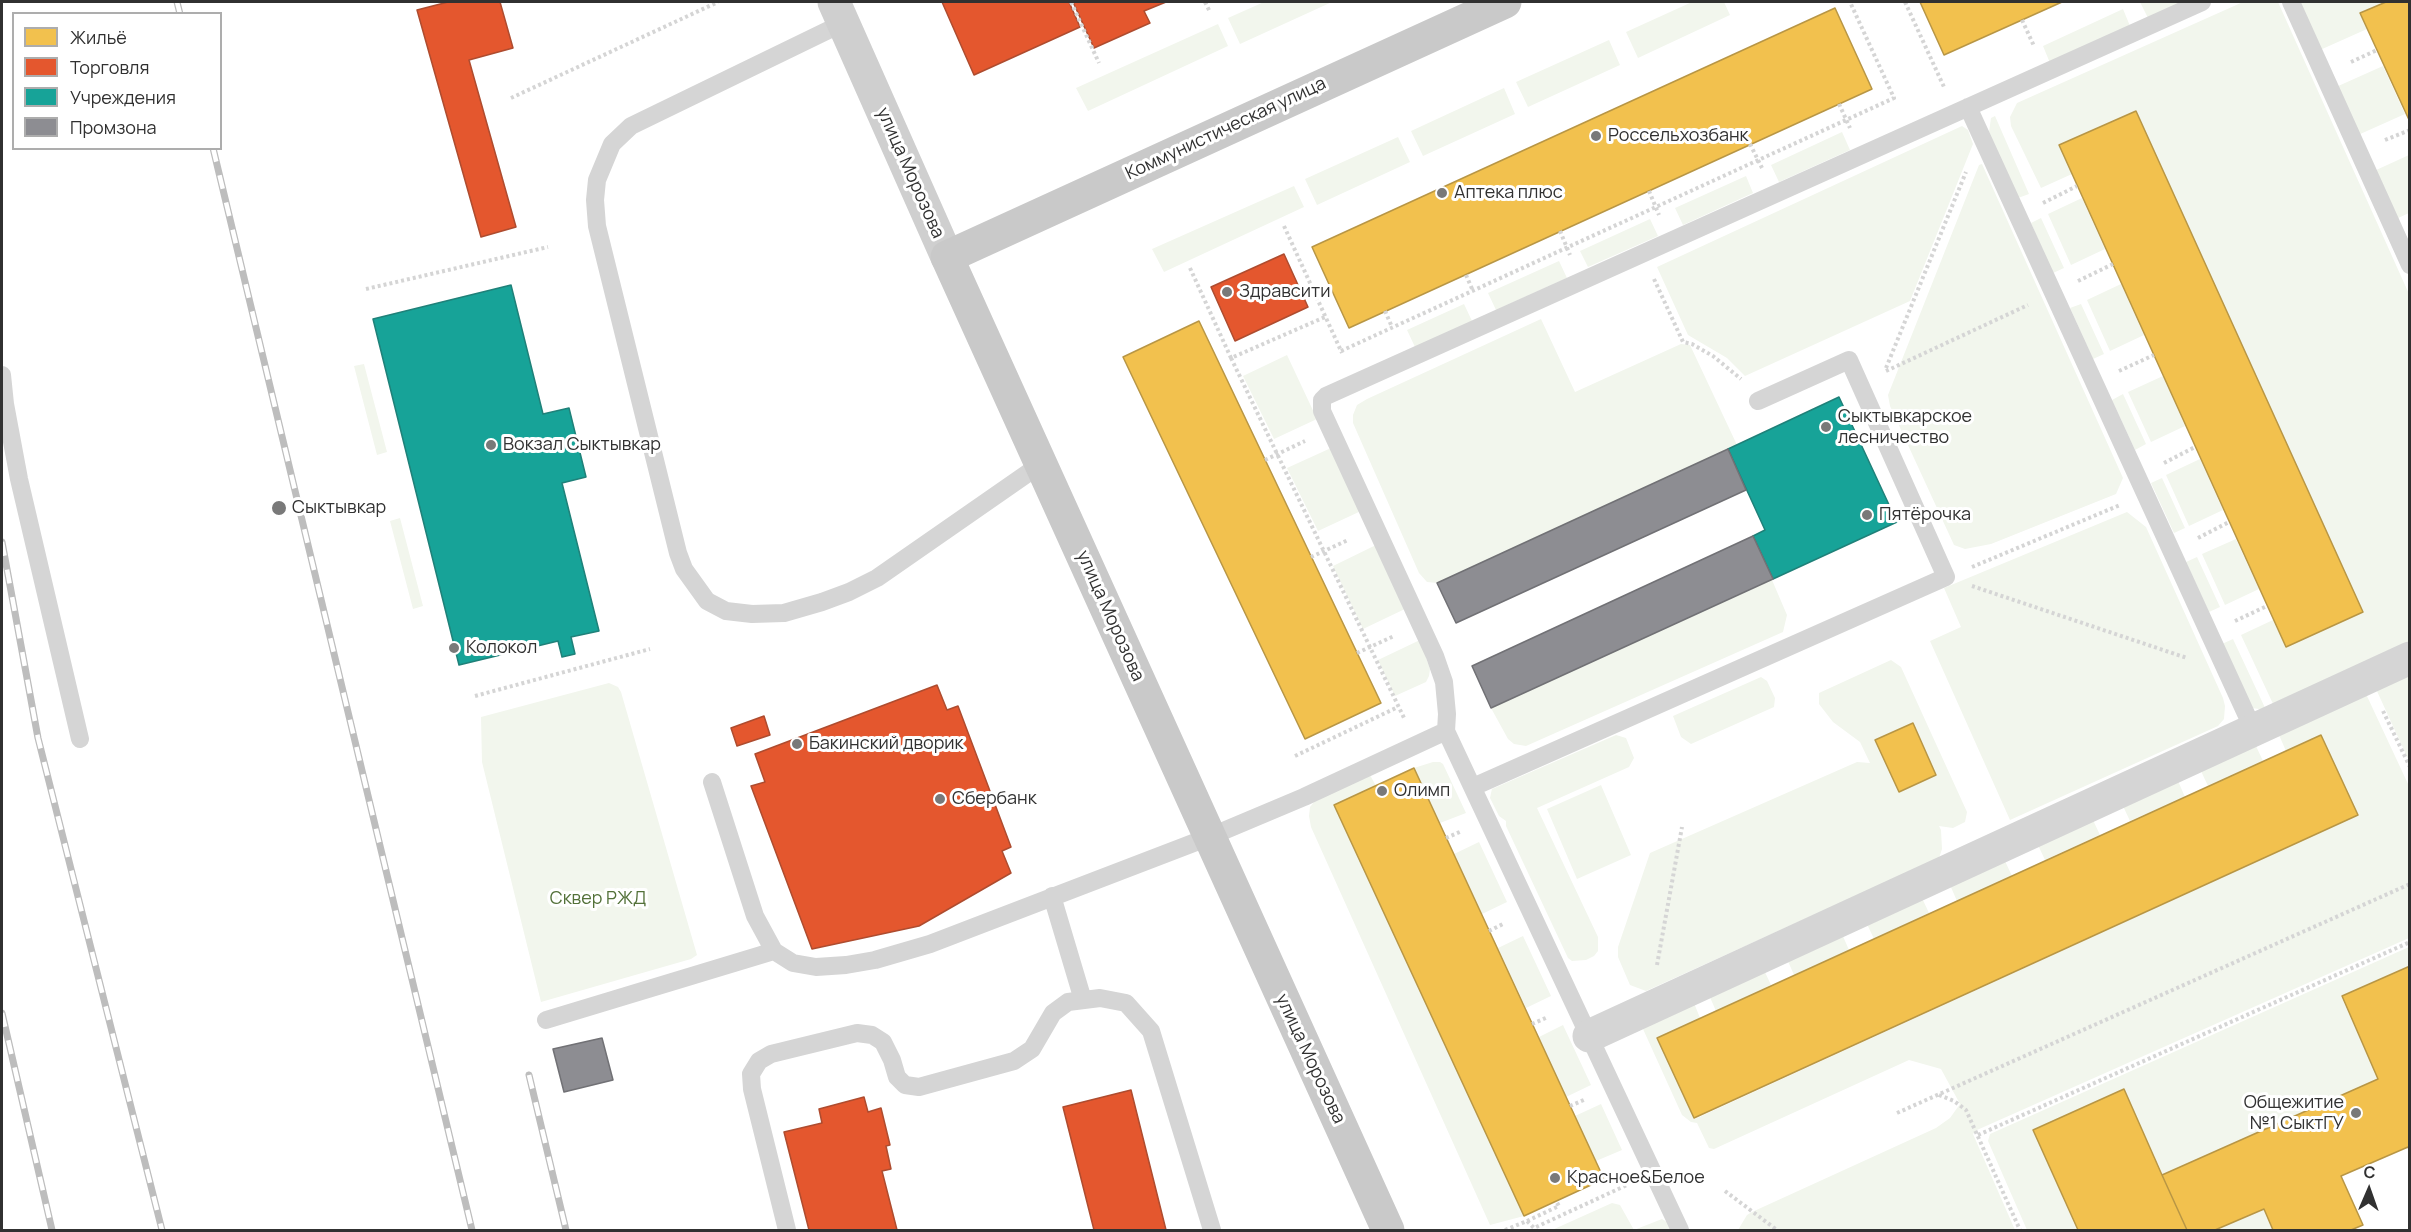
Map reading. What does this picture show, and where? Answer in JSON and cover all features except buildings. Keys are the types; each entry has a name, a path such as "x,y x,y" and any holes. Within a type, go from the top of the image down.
{"main road":[{"name":"Коммунистическая улица","path":"947,257 1505,2"},
{"name":"улица Морозова","path":"838,12 1388,1230"}],"street":[{"path":"1589,1036 2409,658"}],"lane":[{"path":"1680,1230 1446,731 1444,682 1435,656 1322,411 1322,400 1355,383 2202,2"},
{"path":"2290,2 2409,265"},
{"path":"838,12 631,126 612,144 597,180 595,200 597,226 678,553 684,569 707,600 726,611 752,614 784,613 822,602 877,578 1041,464"},
{"path":"1962,110 1981,135 2253,729"},
{"path":"1473,787 1946,577 1849,360 1758,401"},
{"path":"2,375 4,404 19,479 80,739"},
{"path":"712,782 755,916 774,951 793,963 816,967 875,960 930,944 1209,837 1304,797 1446,731"},
{"path":"1209,837 1446,731"},
{"path":"1052,896 1083,1000"},
{"path":"546,1020 774,951"},
{"path":"787,1230 752,1089 751,1074 759,1061 771,1054 857,1033 872,1035 883,1042 897,1077 905,1084 919,1087 1014,1061 1032,1049 1053,1013 1068,1002 1100,998 1126,1003 1151,1031 1212,1230"}],"path":[{"path":"511,98 718,2"},
{"path":"1071,2 1099,63"},
{"path":"1205,2 1210,12"},
{"path":"1341,351 1894,98 1850,2"},
{"path":"1905,2 1962,110"},
{"path":"1870,407 1981,135"},
{"path":"2018,215 2077,186"},
{"path":"1284,226 1355,383"},
{"path":"366,289 548,247"},
{"path":"1642,254 1683,342 1692,344 1713,356 1750,387 1758,401"},
{"path":"1885,372 2113,264"},
{"path":"1190,268 1417,744"},
{"path":"1231,358 1325,317"},
{"path":"2095,383 2154,355"},
{"path":"1265,460 1330,429"},
{"path":"2137,475 2195,447"},
{"path":"1946,577 2146,495"},
{"path":"1311,557 1376,527"},
{"path":"1946,577 2227,671"},
{"path":"1357,653 1420,623"},
{"path":"475,696 650,649"},
{"path":"2367,677 2409,767"},
{"path":"1294,756 1398,707"},
{"path":"1649,1008 1682,827"},
{"path":"1897,1113 2409,884"},
{"path":"1978,1135 2409,942"},
{"path":"1940,1095 1963,1106 2019,1230"},
{"path":"1527,1221 1533,1229 1653,1173"},
{"path":"1725,1191 1777,1230"},
{"path":"1505,1230 1559,1206 1556,1201"}],"green space":[{"path":"1264,2 1332,2 1240,44 1228,18"},
{"path":"1692,2 1724,2 1730,15 1638,58 1626,32"},
{"path":"2140,2 2184,2 2148,18"},
{"path":"2243,2 2278,2 2409,294 2409,644 2274,706 2241,635 2273,620 2286,647 2363,612 2136,111 2059,145 2072,174 2041,188 2011,126 2010,117 2017,103"},
{"path":"2298,2 2384,2 2360,13 2367,29 2320,50"},
{"path":"2123,9 2130,26 2050,63 2043,46"},
{"path":"1218,24 1228,46 1088,111 1076,88"},
{"path":"1609,40 1620,65 1528,107 1516,82"},
{"path":"2383,66 2405,114 2358,135 2336,87"},
{"path":"1504,88 1515,114 1423,156 1411,131"},
{"path":"1995,116 2029,194 2018,198 1989,132 1991,118"},
{"path":"1962,126 1968,130 1973,144 1910,301 1745,376 1727,358 1688,335 1657,267"},
{"path":"1842,132 1850,150 1779,182 1771,165"},
{"path":"1398,137 1410,162 1317,205 1305,179"},
{"path":"2409,155 2409,213 2396,219 2374,171"},
{"path":"1982,164 2123,478 2116,494 1991,544 1965,549 1954,545 1890,406 1888,395 1979,165"},
{"path":"1746,176 1753,193 1683,225 1675,208"},
{"path":"1294,186 1304,207 1164,272 1152,249"},
{"path":"2082,198 2105,249 2071,265 2048,214"},
{"path":"2041,218 2064,268 2053,273 2031,223"},
{"path":"1650,219 1658,236 1588,267 1580,251"},
{"path":"1559,261 1567,278 1496,310 1488,293"},
{"path":"2121,284 2144,335 2110,351 2087,300"},
{"path":"1464,304 1472,321 1415,347 1407,330"},
{"path":"2081,304 2104,354 2093,359 2070,308"},
{"path":"1541,319 1575,392 1681,344 1690,345 1737,445 1437,583 1427,582 1419,573 1353,423 1357,405"},
{"path":"1287,355 1317,419 1274,439 1243,376"},
{"path":"364,364 387,452 377,455 354,366"},
{"path":"2163,376 2185,426 2151,442 2128,392"},
{"path":"2123,394 2146,444 2135,450 2112,400"},
{"path":"1331,448 1361,511 1318,531 1287,468"},
{"path":"2200,459 2223,510 2189,526 2166,475"},
{"path":"2162,478 2185,528 2174,533 2151,483"},
{"path":"2127,512 2146,527 2223,698 2224,719 2218,726 2010,820 1930,641 1961,627 1944,588"},
{"path":"400,518 423,606 413,609 390,521"},
{"path":"2236,539 2259,589 2225,605 2202,554"},
{"path":"1376,545 1407,608 1363,629 1333,566"},
{"path":"2197,557 2220,607 2209,612 2186,562"},
{"path":"1772,580 1787,615 1783,632 1526,746 1514,744 1508,739 1491,708"},
{"path":"2233,639 2266,710 2252,708 2222,644"},
{"path":"1420,640 1430,669 1429,676 1426,682 1395,696 1378,660"},
{"path":"1891,660 1901,667 1967,812 1965,822 1953,828 1939,826 1942,849 1939,858 1646,991 1630,985 1618,957 1618,947 1650,853 1857,762 1870,763 1860,742 1833,722 1819,704 1819,693"},
{"path":"2409,673 2409,761 2376,689"},
{"path":"1761,677 1767,681 1775,698 1774,707 1691,744 1681,737 1673,716"},
{"name":"Сквер РЖД","path":"609,683 618,687 621,692 697,955 691,959 541,1002 482,762 481,717"},
{"path":"2366,694 2409,786 2409,938 1977,1130 1973,1134 2015,1230 1738,1230 1747,1215 1752,1212 1936,1128 1950,1118 1960,1104 1941,1069 1909,1060 1714,1149 1709,1148 1697,1123 1691,1122 1682,1115 1643,1029 1694,1003 1700,1018 1657,1038 1695,1119 2358,815 2321,735 2286,751 2279,735"},
{"path":"1616,735 1626,738 1634,758 1629,767 1537,808 1598,937 1598,951 1594,956 1586,960 1572,961 1568,958 1506,826 1506,821 1499,816 1490,798 1492,789"},
{"path":"2256,746 2263,761 2208,786 2201,771"},
{"path":"1433,762 1443,764 1466,813 1440,823 1414,768"},
{"path":"1370,775 1376,786 1334,805 1524,1216 1490,1225 1311,827 1310,807 1314,802"},
{"path":"2178,781 2185,797 2130,821 2123,806"},
{"path":"1601,785 1631,855 1577,879 1547,809"},
{"path":"2093,820 2100,835 2045,860 2038,845"},
{"path":"1479,842 1507,902 1482,914 1454,854"},
{"path":"2005,861 2012,876 1957,901 1950,885"},
{"path":"1922,898 1929,913 1874,939 1867,924"},
{"path":"1842,934 1849,950 1794,975 1787,959"},
{"path":"1523,936 1551,996 1526,1008 1498,948"},
{"path":"2409,947 2409,966 2341,996 2378,1079 2163,1175 2124,1090 2033,1130 2077,1230 2027,1230 1988,1141 1990,1134"},
{"path":"1764,970 1771,985 1716,1011 1709,995"},
{"path":"1563,1025 1591,1085 1566,1097 1539,1037"},
{"path":"1601,1104 1622,1150 1596,1161 1575,1116"},
{"path":"1612,1203 1620,1205 1634,1230 1552,1230"},
{"path":"2264,1209 2273,1230 2215,1230"},
{"path":"1662,1219 1667,1222 1671,1230 1634,1230"}],"railway":[{"path":"177,2 180,12"},
{"path":"213,150 472,1230"},
{"path":"2,542 38,738 162,1230"},
{"path":"2,1013 52,1230"},
{"path":"529,1075 566,1230"}],"place":[{"name":"Россельхозбанк","path":"1596,136"},
{"name":"Аптека плюс","path":"1442,193"},
{"name":"Здравсити","path":"1227,292"},
{"name":"Сыктывкарское лесничество","path":"1826,427"},
{"name":"Вокзал Сыктывкар","path":"491,445"},
{"name":"Сыктывкар","path":"279,508"},
{"name":"Пятёрочка","path":"1867,515"},
{"name":"Колокол","path":"454,648"},
{"name":"Бакинский дворик","path":"797,744"},
{"name":"Олимп","path":"1382,791"},
{"name":"Сбербанк","path":"940,799"},
{"name":"Общежитие №1 СыктГУ","path":"2356,1113"},
{"name":"Красное&Белое","path":"1555,1178"}]}
